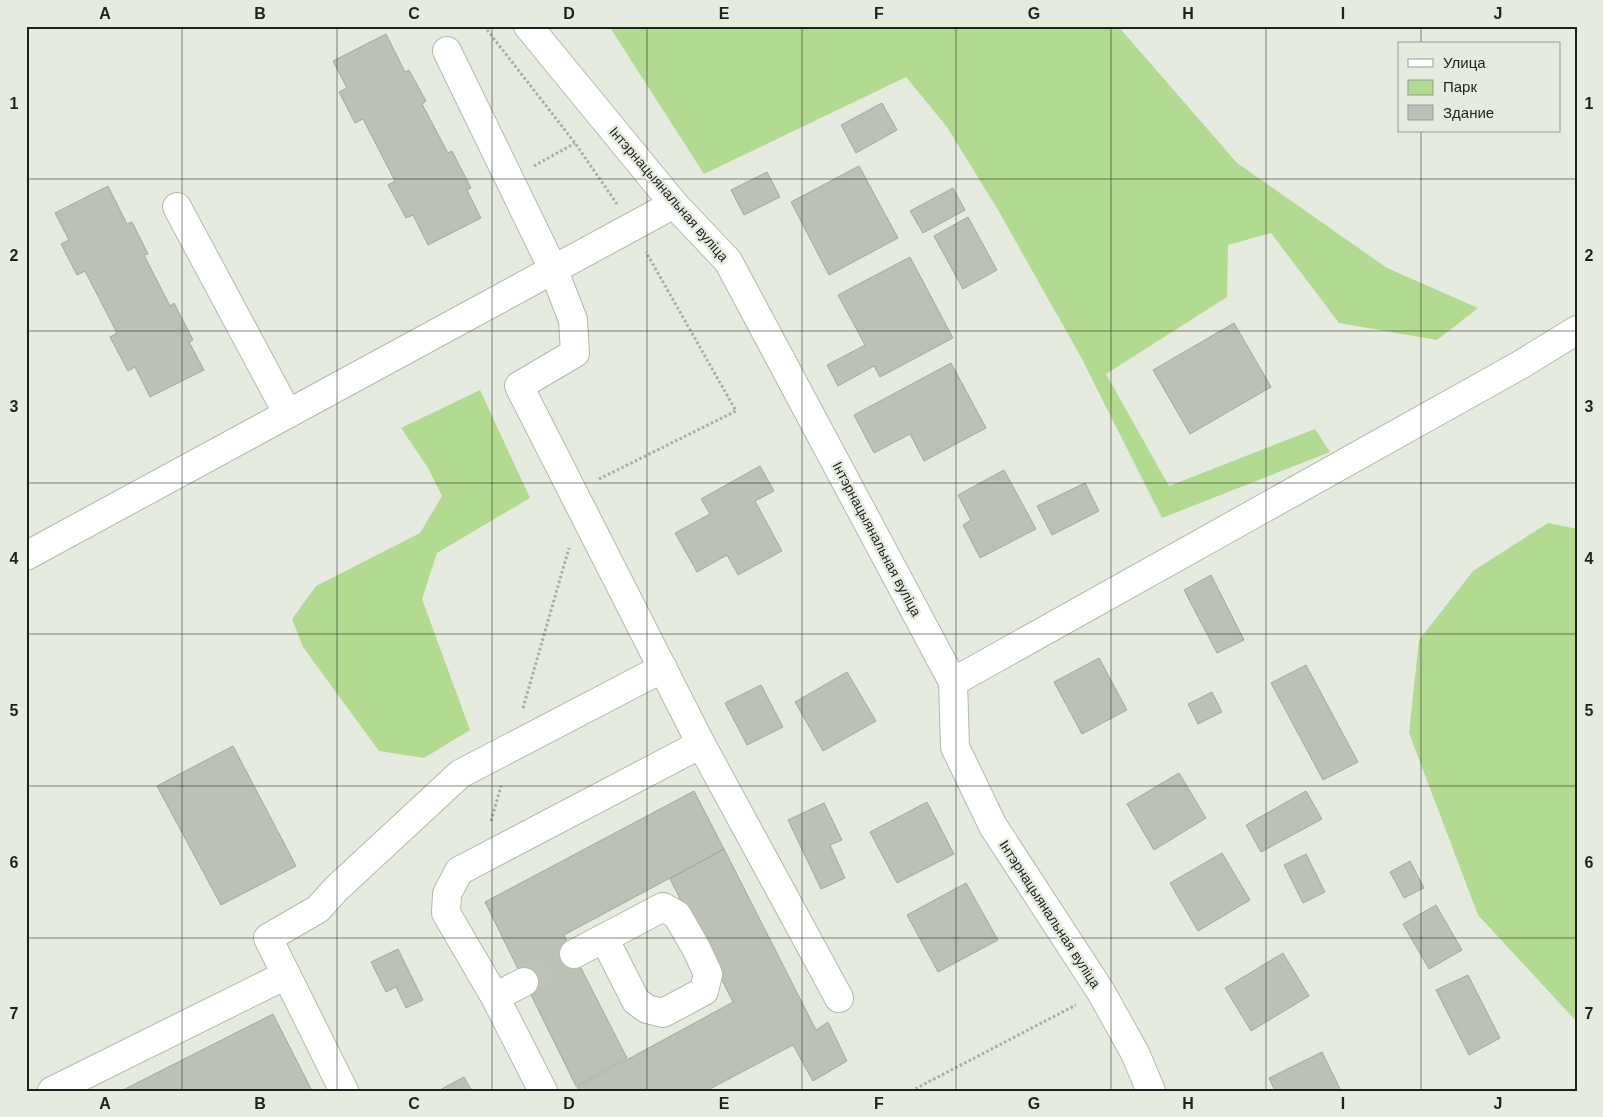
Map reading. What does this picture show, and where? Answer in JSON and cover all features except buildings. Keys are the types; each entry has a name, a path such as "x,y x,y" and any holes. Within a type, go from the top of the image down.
{"street":[{"name":"Інтэрнацыянальная вуліца","path":"528,26 674,204 728,261 953,682 955,747 992,826 1101,992 1135,1053 1151,1091"},
{"path":"447,51 554,271 573,320 575,352 519,386 701,744 839,998"},
{"path":"26,556 554,271 674,204"},
{"path":"177,207 288,414"},
{"path":"953,682 1520,366 1577,330"},
{"path":"344,1091 268,938 318,909 336,889 460,774 663,668"},
{"path":"544,1091 495,997 446,913 447,894 459,871 701,744"},
{"path":"574,954 604,938"},
{"path":"52,1091 286,975"},
{"path":"495,997 524,982"}],"path":[{"path":"484,26 575,143 632,227"},
{"path":"510,180 575,143"},
{"path":"911,1091 1101,992"}],"green space":[{"path":"609,26 1118,26 1237,163 1387,268 1478,308 1437,340 1339,323 1271,233 1228,245 1227,297 1106,374 1169,486 1315,429 1330,452 1162,518 1082,359 998,210 947,127 906,77 704,174"},
{"path":"480,390 530,498 437,553 422,599 470,730 424,758 379,751 303,647 292,619 316,586 420,533 442,496 428,468 401,428"},
{"path":"1548,523 1577,529 1577,1022 1478,915 1409,733 1419,640 1473,571"}],"tunnel":[{"path":"524,982 574,954"}]}
